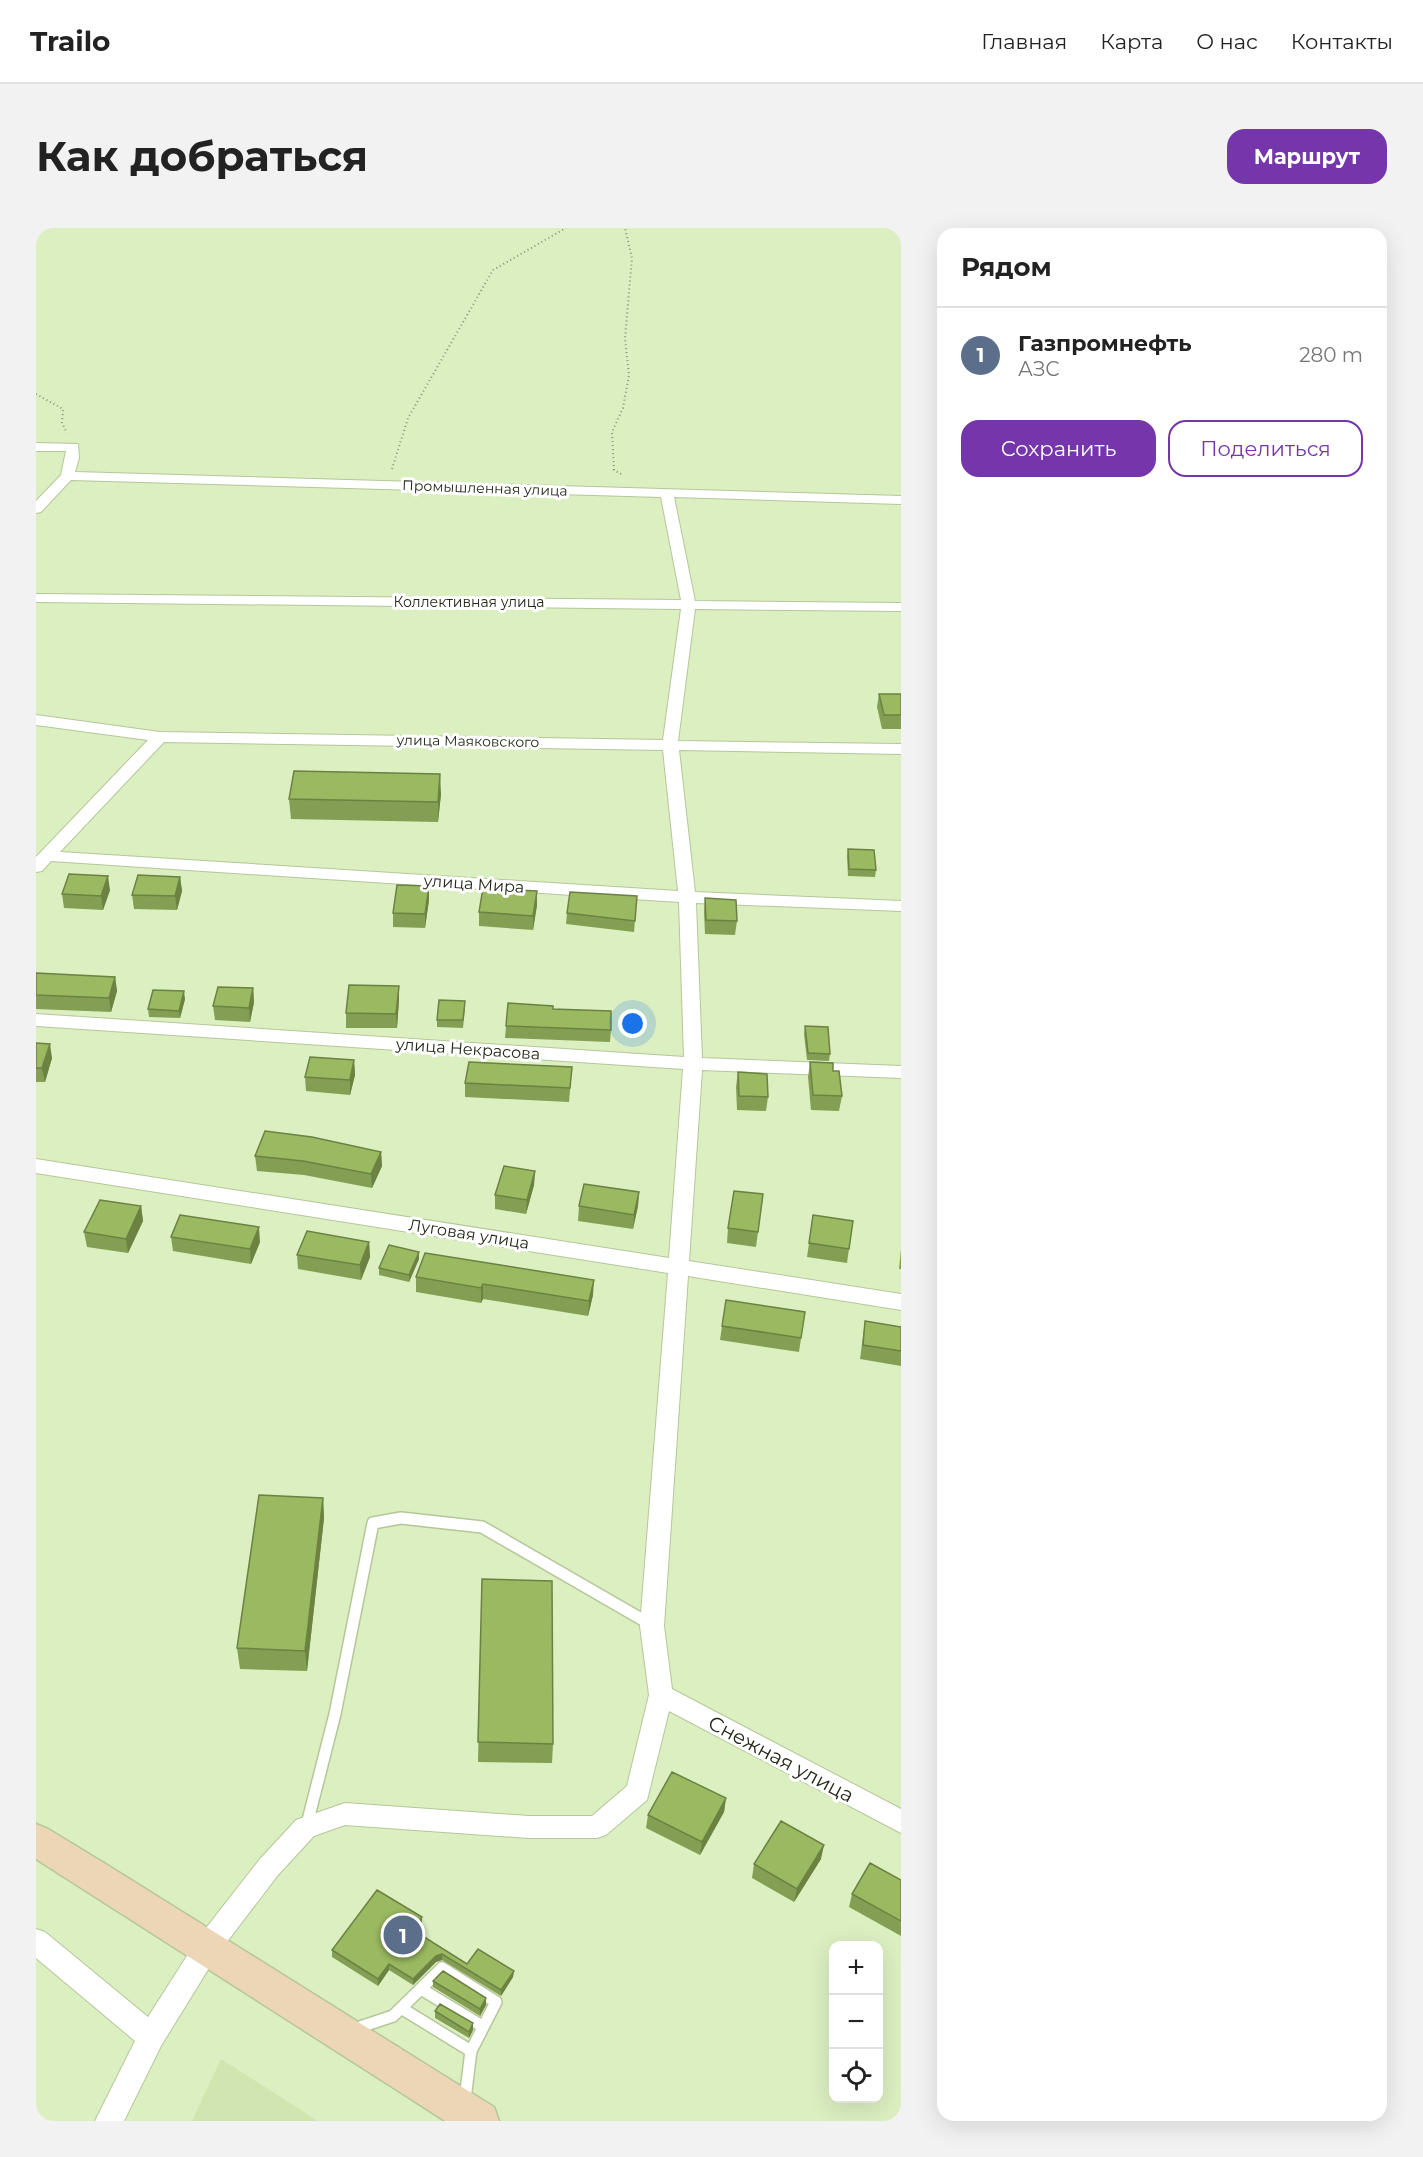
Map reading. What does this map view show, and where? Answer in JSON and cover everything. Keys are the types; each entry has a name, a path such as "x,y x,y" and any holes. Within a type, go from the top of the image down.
{"main road":[{"path":"36,1840 208,1946 256,1981 471,2116"}],"street":[{"path":"36,447 73,447 74,465 68,476 36,508"},
{"name":"Промышленная улица","path":"68,476 901,500"},
{"path":"109,2121 151,2037 208,1946 269,1867 306,1828 345,1814 529,1827 597,1827 638,1792 661,1695 652,1626 693,1064 687,897 670,744 689,604 668,494"},
{"name":"Коллективная улица","path":"36,598 901,607"},
{"name":"улица Маяковского","path":"36,720 160,737 901,749"},
{"path":"42,861 160,737"},
{"name":"улица Мира","path":"42,861 687,897 901,906"},
{"name":"улица Некрасова","path":"36,1020 693,1064 901,1072"},
{"name":"Луговая улица","path":"36,1166 901,1302"},
{"name":"Снежная улица","path":"661,1695 901,1822"},
{"path":"36,1941 151,2037"}],"lane":[{"path":"306,1828 335,1714 373,1523 401,1518 482,1527 652,1626"},
{"path":"341,2034 393,2016 442,1968 496,2002 471,2051 471,2116"},
{"path":"420,1989 482,2026"},
{"path":"401,2008 471,2051"}],"path":[{"path":"373,484 392,470 408,418 493,270 566,228"},
{"path":"625,228 632,258 625,338 629,375 623,408 612,432 614,470 639,484 645,494"},
{"path":"36,394 51,400 63,409 62,423 73,447"}],"shaded area":[{"path":"221,2059 318,2121 192,2121"}],"building":[{"path":"879,694 901,694 901,715 884,715"},
{"path":"294,771 440,774 438,802 289,799"},
{"path":"848,849 874,850 876,870 849,869"},
{"path":"69,874 108,876 101,896 62,894"},
{"path":"138,875 180,877 175,896 132,895"},
{"path":"397,885 429,886 425,914 393,913"},
{"path":"483,888 537,891 533,916 479,912"},
{"path":"570,892 637,896 635,921 567,913"},
{"path":"705,898 736,900 737,921 706,920"},
{"path":"36,973 115,977 109,998 36,995"},
{"path":"349,985 399,986 396,1014 346,1013"},
{"path":"218,987 253,988 249,1008 213,1006"},
{"path":"153,990 184,991 179,1011 148,1009"},
{"path":"439,1000 465,1001 463,1020 437,1020"},
{"path":"508,1003 553,1006 553,1009 611,1011 611,1030 506,1026"},
{"path":"805,1026 828,1027 830,1054 808,1053"},
{"path":"36,1043 50,1044 42,1068 36,1068"},
{"path":"310,1057 354,1060 350,1080 305,1077"},
{"path":"469,1062 572,1067 570,1088 465,1083"},
{"path":"810,1062 833,1063 833,1071 839,1071 842,1096 813,1095"},
{"path":"738,1072 767,1074 768,1097 739,1096"},
{"path":"265,1131 312,1137 381,1152 371,1174 303,1161 255,1156"},
{"path":"504,1166 535,1171 527,1200 495,1195"},
{"path":"584,1184 639,1192 634,1215 579,1206"},
{"path":"734,1191 763,1194 758,1232 728,1228"},
{"path":"100,1200 141,1206 126,1239 84,1232"},
{"path":"180,1215 259,1227 250,1249 171,1237"},
{"path":"813,1215 853,1221 849,1249 809,1243"},
{"path":"307,1231 369,1242 360,1265 297,1255"},
{"path":"389,1245 419,1252 409,1275 379,1268"},
{"path":"425,1253 594,1280 589,1301 483,1284 481,1288 416,1277"},
{"path":"726,1300 805,1312 801,1338 722,1326"},
{"path":"865,1321 901,1327 901,1351 863,1345"},
{"path":"259,1495 323,1498 305,1651 237,1648"},
{"path":"482,1579 552,1581 553,1744 478,1742"},
{"path":"672,1772 726,1798 702,1842 648,1815"},
{"path":"781,1821 824,1845 797,1889 754,1864"},
{"path":"870,1863 901,1880 901,1921 852,1894"},
{"path":"377,1890 422,1917 413,1930 467,1964 478,1949 514,1971 501,1990 442,1954 436,1956 413,1979 389,1964 378,1979 332,1950"},
{"path":"443,1971 486,1998 480,2009 433,1981"},
{"path":"440,2004 473,2023 469,2032 435,2011"}],"place":[{"name":"Газпромнефть","path":"403,1935"}]}
